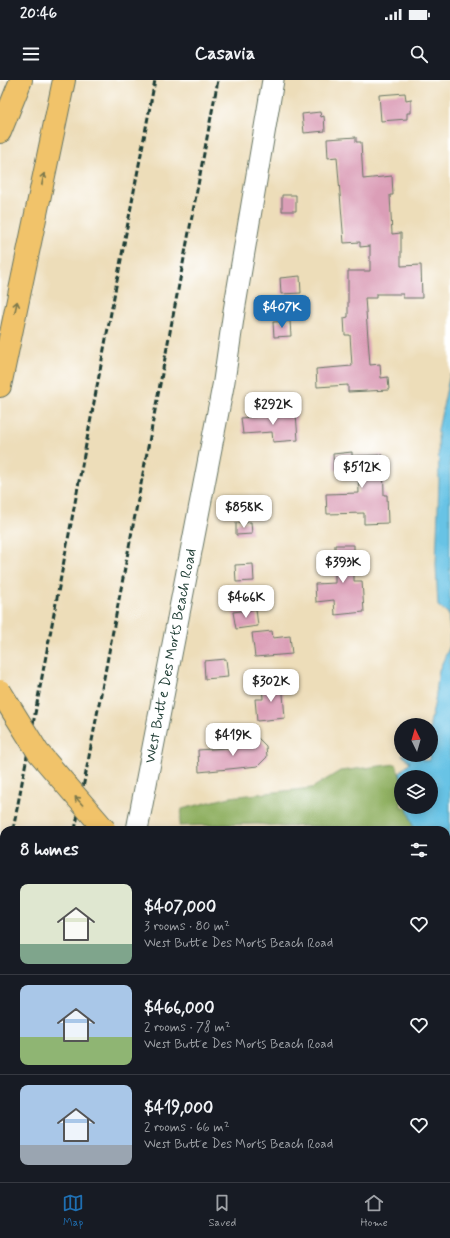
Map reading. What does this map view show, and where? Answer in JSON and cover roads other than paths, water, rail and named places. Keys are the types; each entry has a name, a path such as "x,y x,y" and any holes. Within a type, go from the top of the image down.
{"highway":[{"path":"0,132 21,80"},
{"path":"0,386 64,80"},
{"path":"0,691 38,752 102,826"}],"street":[{"name":"West Butte Des Morts Beach Road","path":"138,826 224,381 234,311 273,80"}],"water":[{"path":"450,374 450,630 448,613 438,606 436,565 439,481 438,430"},
{"path":"450,634 450,826 413,826 409,814 438,814 438,770 402,770 410,762 438,762 438,718 431,718 439,670 449,648"}],"railway":[{"path":"14,826 155,80"},
{"path":"76,826 218,80"}]}
